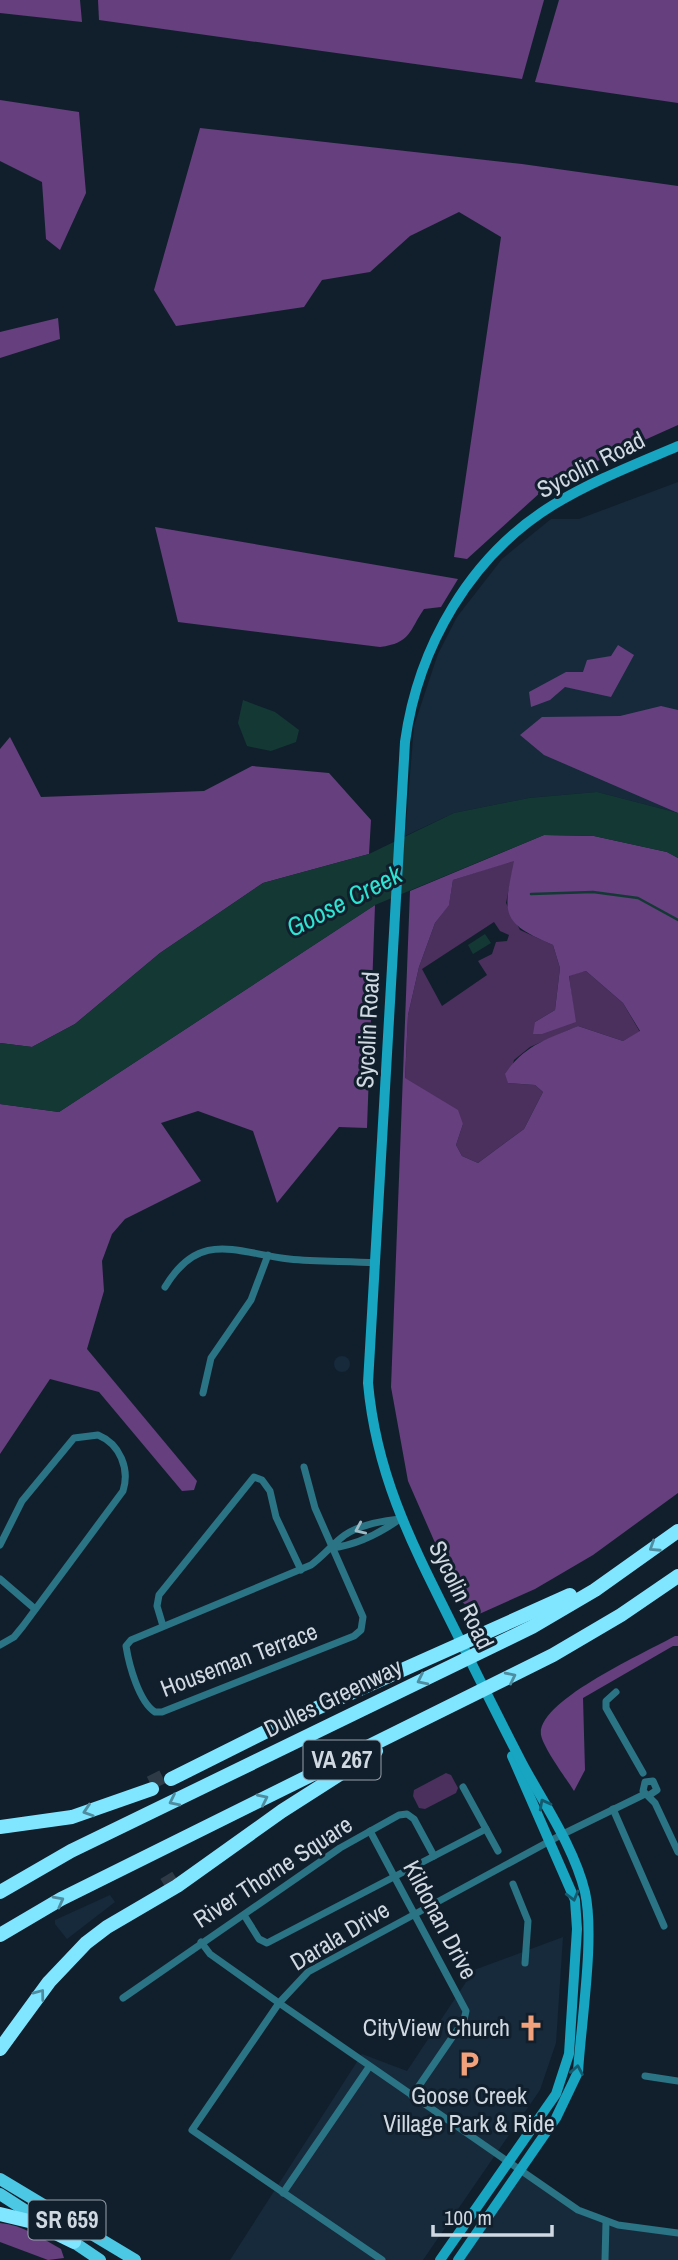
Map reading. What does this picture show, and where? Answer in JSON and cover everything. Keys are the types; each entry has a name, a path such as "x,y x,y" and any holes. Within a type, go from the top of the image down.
{"highway":[{"name":"Dulles Greenway","path":"0,1892 71,1851 532,1627 595,1590 678,1531"},
{"path":"169,1777 279,1724 561,1600 630,1563"},
{"name":"VA 267","path":"0,1935 61,1899 565,1648 678,1576"},
{"path":"0,2049 64,1964 107,1927 198,1871 282,1811 424,1719"},
{"path":"0,1827 62,1819 129,1797 151,1786"},
{"path":"182,1874 198,1871"},
{"path":"139,1908 154,1891 164,1885"},
{"path":"0,2214 33,2222 74,2242"}],"main road":[{"name":"Sycolin Road","path":"458,2260 556,2118 578,2072 587,1905 581,1881 561,1835 499,1720 400,1519 381,1465 372,1421 368,1382 405,742 413,697 449,612 475,575 511,537 550,507 678,446"},
{"name":"Sycolin Road","path":"440,2260 555,2094 569,2054 577,1914 570,1886 527,1795 499,1720"},
{"name":"SR 659","path":"0,2179 135,2260"},
{"name":"SR 659","path":"0,2194 100,2260"}],"street":[{"path":"165,1287 180,1266 207,1250 230,1247 268,1255 376,1263"},
{"path":"203,1393 211,1358 251,1300 268,1255"},
{"path":"0,1545 22,1501 75,1438 97,1435 111,1443 125,1467 123,1491 14,1637 0,1645"},
{"path":"304,1467 332,1548"},
{"path":"163,1626 157,1606 159,1595 248,1482 259,1478 270,1491 276,1517 301,1570"},
{"name":"Houseman Terrace","path":"332,1548 363,1617 360,1630 354,1636 158,1713 147,1706 126,1646 131,1640 301,1570 332,1548 346,1546 382,1531 400,1519"},
{"path":"0,1579 35,1609"},
{"path":"616,1692 606,1701 606,1708 643,1773 646,1791 655,1803 678,1852"},
{"path":"463,1787 498,1852"},
{"name":"Darala Drive","path":"283,2193 192,2130 279,2003 308,1972 646,1791"},
{"path":"613,1809 664,1926"},
{"name":"River Thorne Square","path":"123,1998 334,1852 399,1815 407,1814 414,1819 434,1856"},
{"path":"244,1915 259,1939 267,1943 486,1829"},
{"name":"Kildonan Drive","path":"370,1831 464,2004 466,2016 412,2096"},
{"path":"513,1884 528,1922 525,1963"},
{"path":"201,1942 210,1954 578,2210 606,2222 678,2234"},
{"path":"369,2067 283,2193 382,2260"},
{"path":"645,2076 678,2081"},
{"path":"605,2260 606,2222"}],"shaded area":[{"path":"0,0 80,0 82,22 0,13"},
{"path":"98,0 544,0 522,79 99,20"},
{"path":"559,0 678,0 678,103 535,82"},
{"path":"0,100 79,112 86,193 60,250 46,239 42,182 0,161"},
{"path":"200,128 522,164 678,186 678,425 553,481 467,559 454,557 501,237 459,212 410,236 370,272 322,280 304,307 176,326 154,290"},
{"path":"58,318 60,339 0,358 0,332"},
{"path":"678,482 678,813 597,792 529,798 454,813 405,836 414,726 438,654 457,617 502,559 551,519 579,519"},
{"path":"155,527 458,579 441,607 424,609 404,639 380,647 178,622"},
{"path":"618,645 634,655 611,697 565,687 550,700 531,707 529,692 566,672 583,672 587,660 611,656"},
{"path":"661,706 678,710 678,813 544,755 520,735 542,717 620,716"},
{"path":"10,737 41,797 204,791 252,766 329,773 371,820 369,854 263,883 160,953 75,1024 32,1047 0,1043 0,749"},
{"path":"544,835 594,836 667,852 678,858 678,1493 593,1555 535,1589 477,1615 460,1600 408,1481 391,1387 410,891","holes":["514,861 508,894 509,915 523,930 553,945 560,968 555,1010 535,1022 533,1034 542,1034 576,1022 569,976 586,971 623,1003 640,1031 623,1041 578,1026 537,1044 520,1056 505,1074 508,1083 535,1085 543,1092 524,1129 478,1163 462,1156 456,1145 463,1124 458,1110 405,1078 408,1015 419,967 435,923 449,905 453,880"]},
{"path":"515,860 506,903 520,930 553,945 560,968 555,1010 535,1022 575,1022 569,975 586,971 623,1003 640,1032 623,1041 578,1026 530,1047 514,1060 508,1083 535,1085 543,1092 524,1129 478,1163 462,1156 456,1145 463,1124 405,1079 408,1015 419,967 435,923 449,904 453,880","holes":["494,922 500,931 509,935 507,941 496,942 492,954 478,961 487,975 442,1006 422,969"]},
{"path":"375,905 367,1128 339,1127 277,1203 253,1131 198,1111 161,1123 201,1181 125,1219 112,1234 102,1261 104,1291 87,1349 197,1481 194,1490 182,1491 99,1392 50,1379 0,1454 0,1104 59,1112"},
{"path":"339,1356 345,1356 350,1364 348,1370 339,1372 334,1367 334,1361"},
{"path":"678,1636 678,1646 673,1646 583,1698 585,1770 574,1791 543,1741 541,1735 544,1722 556,1707 574,1693 619,1665"},
{"path":"446,1773 451,1775 458,1788 456,1793 425,1809 419,1808 413,1796 414,1790"},
{"path":"110,1895 115,1902 67,1939 55,1924 55,1920"},
{"path":"563,1937 556,2043 540,2090 423,2260 230,2260 362,2054 407,2071 474,1970"},
{"path":"519,2170 597,2219 678,2233 678,2260 457,2260"},
{"path":"0,2223 16,2226 39,2236 61,2249 64,2258 48,2260 0,2242"}],"water":[{"path":"243,700 275,712 299,730 296,742 271,751 247,746 238,723"},
{"name":"Goose Creek","path":"597,792 678,813 678,858 667,852 594,836 544,835 375,905 59,1112 0,1104 0,1043 32,1047 75,1024 160,953 263,883 369,854 454,813 529,798"},
{"path":"485,934 491,943 473,954 468,945"}],"waterway":[{"path":"531,894 593,892 638,898 678,920"}],"tunnel":[{"path":"150,1783 168,1774"},
{"path":"164,1885 182,1874"}],"place":[{"name":"CityView Church","path":"531,2028"},
{"name":"Goose Creek Village Park & Ride","path":"469,2064"}]}
